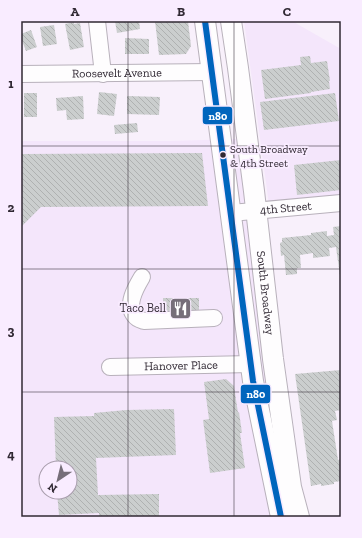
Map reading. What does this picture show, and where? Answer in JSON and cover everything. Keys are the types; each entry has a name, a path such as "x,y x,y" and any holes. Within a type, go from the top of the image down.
{"main road":[{"name":"South Broadway","path":"205,21 251,364 259,412 281,517"},
{"name":"South Broadway","path":"231,21 256,210 273,359 291,487 299,517"}],"street":[{"path":"97,21 103,74"},
{"name":"Roosevelt Avenue","path":"21,74 212,72"},
{"name":"4th Street","path":"231,213 341,204"},
{"path":"142,277 135,289 132,299 132,312 136,317 144,321 214,318"},
{"name":"Hanover Place","path":"110,367 251,364"}],"shaded area":[{"path":"244,21 292,21 341,49 341,199 269,205"},
{"path":"236,139 299,517 21,517 21,141 170,141"}],"building":[{"path":"115,21 139,21 140,29 117,33"},
{"path":"155,21 188,21 191,46 186,54 159,55"},
{"path":"74,22 74,24 80,23 84,47 70,50 65,24"},
{"path":"54,25 57,44 43,46 40,27"},
{"path":"31,30 37,47 26,51 21,34"},
{"path":"125,38 149,39 149,54 125,54"},
{"path":"310,56 311,63 327,61 330,89 265,99 261,70 301,65 300,57"},
{"path":"99,92 117,94 114,116 97,114"},
{"path":"24,93 37,93 37,117 24,117"},
{"path":"335,93 339,121 264,130 260,102"},
{"path":"83,96 84,119 67,120 66,110 57,111 56,98"},
{"path":"127,96 160,97 159,115 127,114"},
{"path":"137,123 138,132 115,134 114,125"},
{"path":"202,153 208,206 41,207 21,227 21,154"},
{"path":"341,160 341,190 297,195 294,165"},
{"path":"341,226 341,276 336,247 329,248 330,256 313,258 313,253 300,255 301,268 297,268 297,274 286,275 284,255 281,256 280,243 282,242 282,238 311,235 311,233 327,231 327,236 334,235 333,227"},
{"name":"Taco Bell","path":"163,298 199,298 199,318 163,317"},
{"path":"341,370 341,410 335,411 337,420 332,421 338,460 341,459 341,481 334,482 334,484 311,486 295,374"},
{"path":"226,379 234,386 242,433 240,433 245,468 210,473 203,420 209,419 204,382"},
{"path":"174,409 176,455 96,458 98,495 159,494 159,517 99,517 99,513 59,515 58,500 78,500 78,460 56,460 54,417 94,416 94,413 126,410"}],"transit line":[{"name":"n80","path":"205,21 253,381 281,517"}],"place":[{"name":"South Broadway & 4th Street","path":"223,155"},
{"name":"Taco Bell","path":"181,308"}]}
